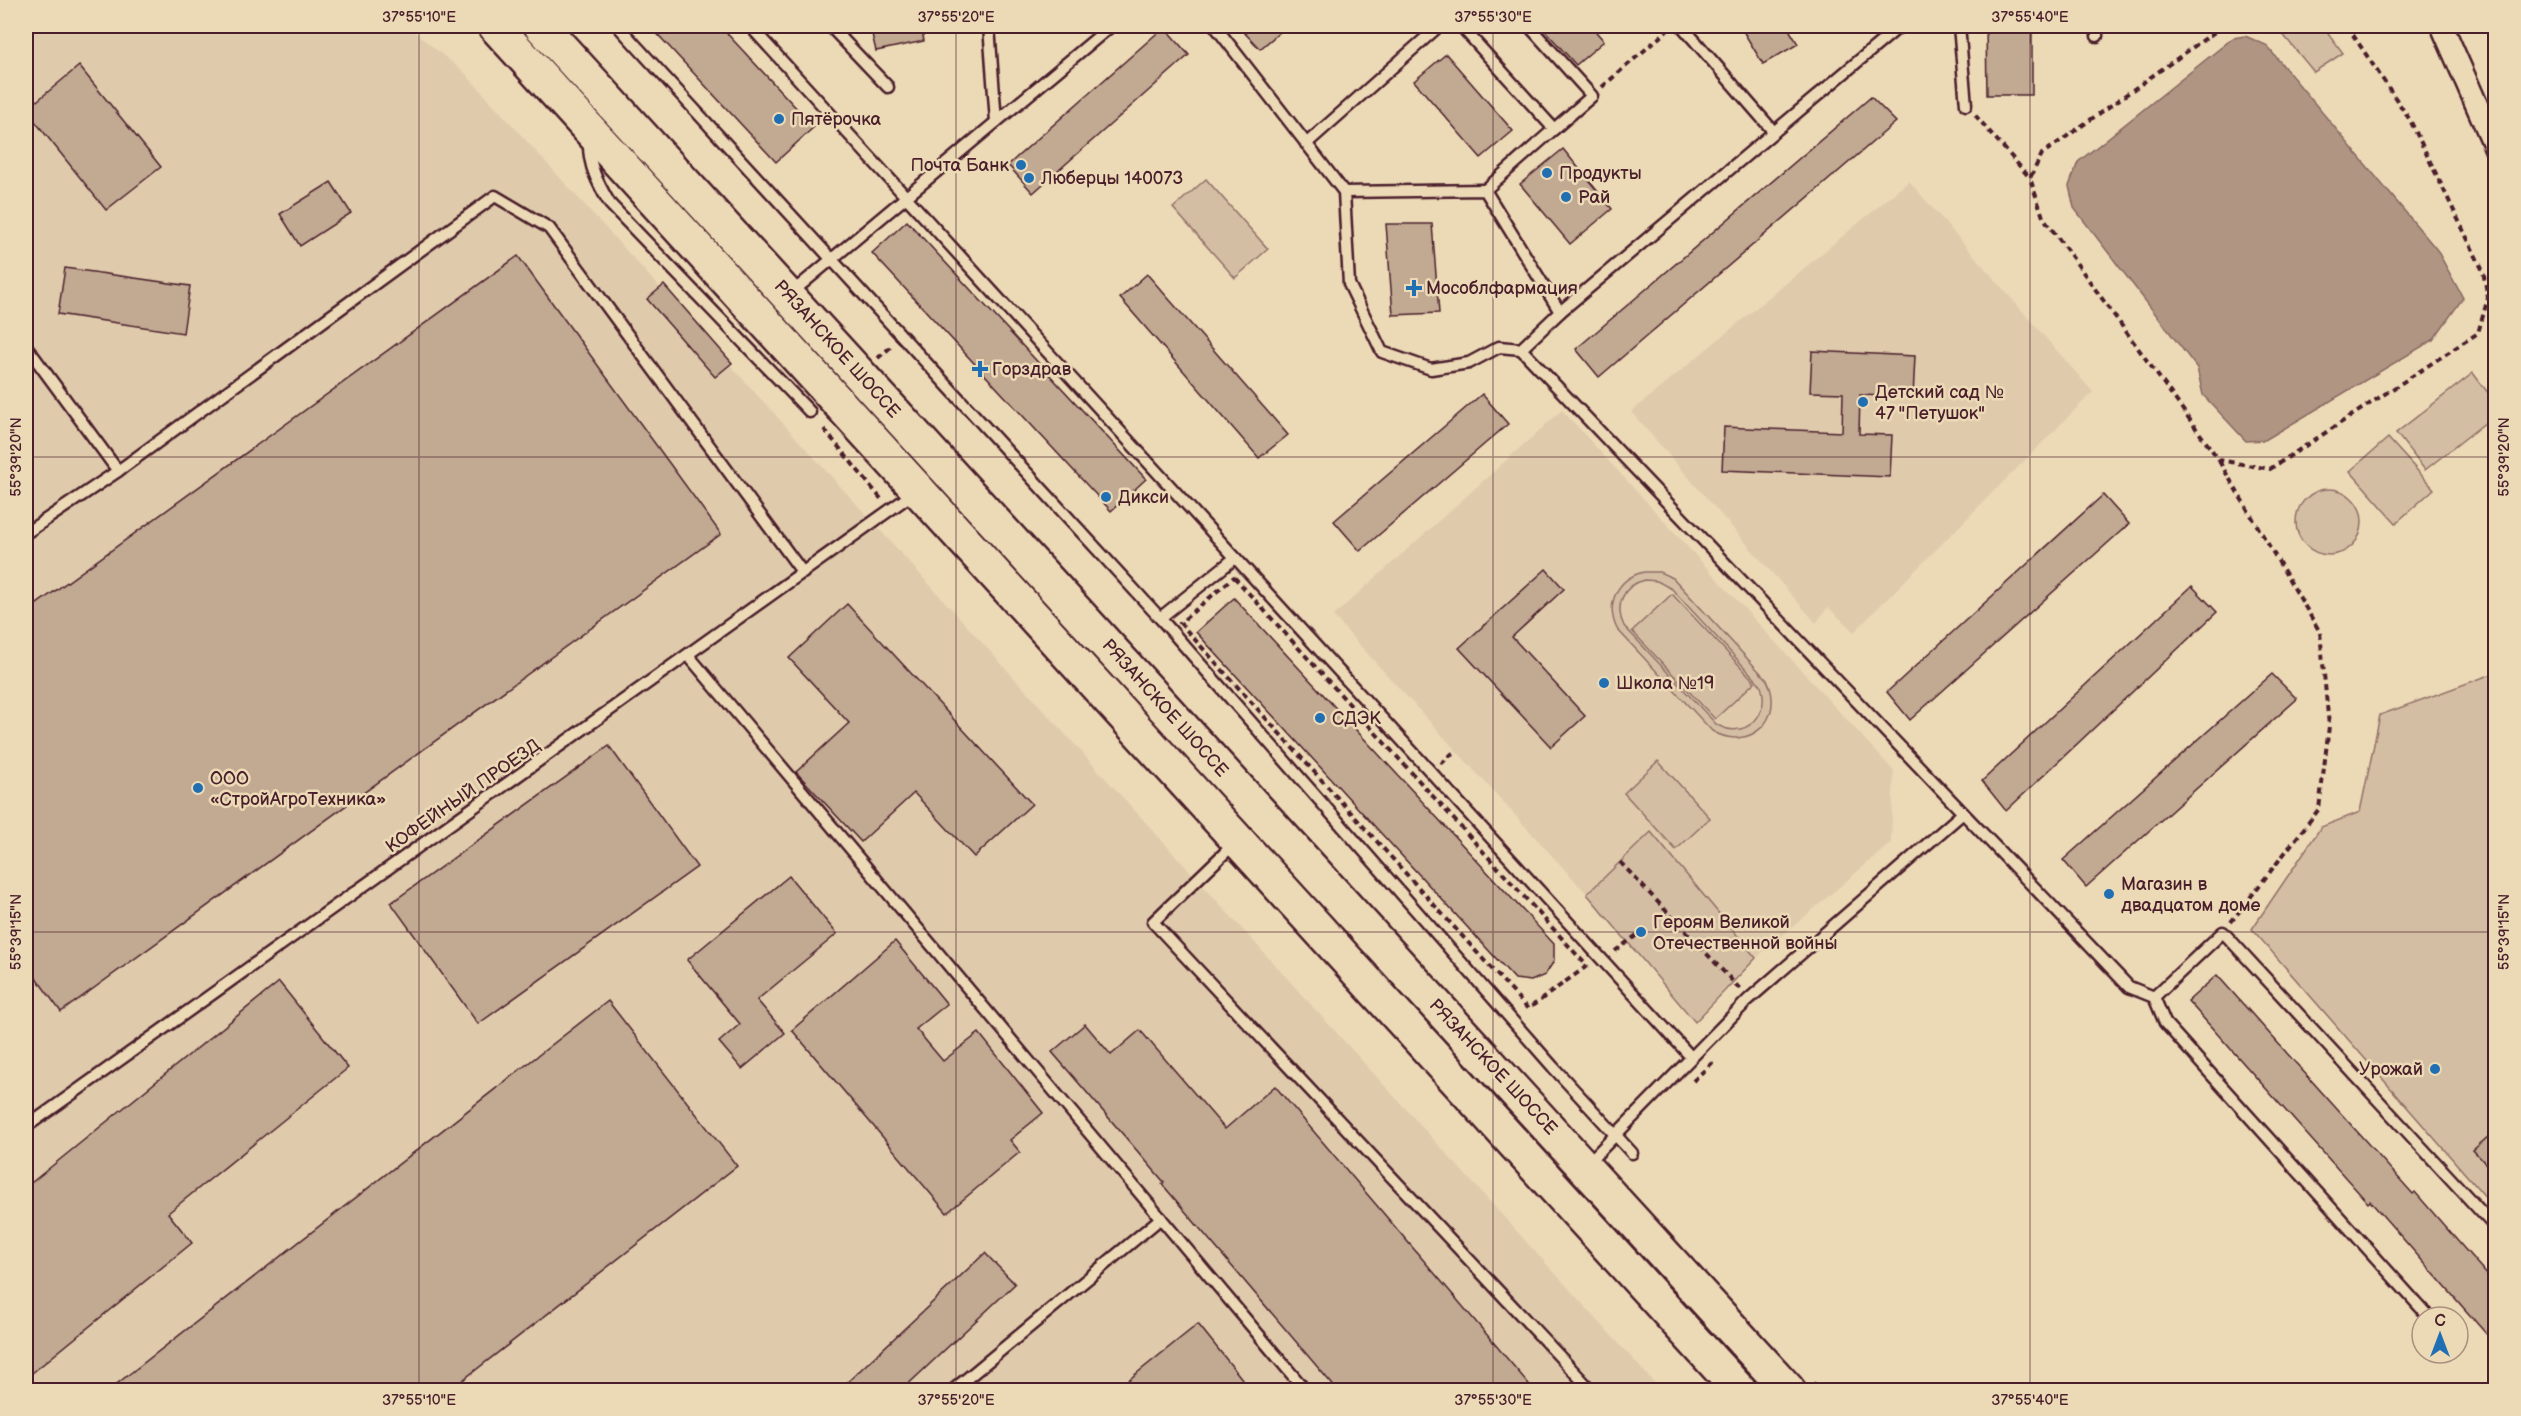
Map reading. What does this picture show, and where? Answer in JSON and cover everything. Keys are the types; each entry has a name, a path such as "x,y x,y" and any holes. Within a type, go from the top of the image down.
{"main road":[{"name":"РЯЗАНСКОЕ ШОССЕ","path":"495,26 1237,840 1731,1388"},
{"name":"РЯЗАНСКОЕ ШОССЕ","path":"541,26 1788,1390"}],"street":[{"path":"2442,26 2496,149"}],"lane":[{"path":"618,26 1160,618 1632,1154"},
{"path":"750,26 1692,1057"},
{"path":"830,26 888,87"},
{"path":"990,26 996,122"},
{"path":"788,296 1111,26"},
{"path":"1215,26 1344,192 1349,284 1382,352 1431,369 1469,363 1499,347 1521,349 2129,987 2154,997 2165,1023 2418,1305"},
{"path":"1306,144 1439,26"},
{"path":"1461,26 1554,129"},
{"path":"1344,192 1485,190 1592,96 1529,26"},
{"path":"1682,26 1774,132"},
{"path":"1521,349 1560,312 1902,26"},
{"path":"1959,26 1966,105"},
{"path":"590,130 589,153 595,180 610,204 810,412"},
{"path":"1485,190 1560,312"},
{"path":"26,533 118,471 495,196 549,228 803,573"},
{"path":"26,346 118,471"},
{"name":"КОФЕЙНЫЙ ПРОЕЗД","path":"26,1127 918,490"},
{"path":"1160,618 1235,558"},
{"path":"688,655 1305,1390"},
{"path":"1585,1166 1749,999 1963,813"},
{"path":"1237,840 1153,922 1592,1390"},
{"path":"2154,997 2223,932 2496,1228"},
{"path":"953,1390 1161,1218"}],"path":[{"path":"1592,96 1673,26"},
{"path":"2030,178 2042,154 2223,26"},
{"path":"2347,26 2410,120 2482,271 2488,298 2496,312"},
{"path":"1966,105 2030,178 2043,217 2219,460 2320,632 2329,726 2319,809 2223,932"},
{"path":"2219,460 2270,469 2478,333 2488,298"},
{"path":"1234,577 1304,654 1587,966 1528,1010 1180,623 1234,577"},
{"path":"1620,862 1749,999"}],"shaded area":[{"path":"26,26 407,26 465,73 1661,1390 26,1390"},
{"path":"2276,26 2323,26 2343,53 2314,72"},
{"path":"2245,36 2266,45 2437,250 2463,298 2433,340 2265,440 2246,441 2203,395 2197,368 2074,208 2069,186 2078,162 2233,38"},
{"path":"1206,179 1268,249 1235,278 1173,208"},
{"name":"Детский сад № 47 \"Петушок\"","path":"1909,181 2093,392 1854,632 1828,607 1816,623 1631,412"},
{"path":"2473,373 2495,402 2495,415 2425,470 2396,433"},
{"name":"Школа №19","path":"1562,410 1894,771 1891,843 1756,958 1651,833 1587,894 1333,616"},
{"path":"2388,438 2434,489 2396,523 2350,471"},
{"path":"2322,489 2336,489 2348,494 2357,503 2362,522 2360,535 2353,546 2336,555 2322,555 2310,550 2301,541 2296,529 2296,515 2301,503 2310,494"},
{"path":"1644,572 1659,572 1673,578 1767,680 1772,694 1772,708 1768,719 1751,735 1739,738 1726,737 1712,731 1617,629 1612,610 1616,593 1620,586 1635,575","holes":["1645,580 1657,581 1672,589 1760,684 1763,705 1759,715 1746,727 1737,730 1726,729 1716,724 1624,626 1620,604 1626,591 1631,586"]},
{"path":"1672,594 1755,682 1715,719 1632,631"},
{"name":"Урожай","path":"2495,673 2495,1208 2252,929 2321,827 2360,812 2380,715"},
{"path":"1658,761 1710,818 1676,850 1624,793"},
{"path":"1651,832 1756,958 1695,1022 1587,894"}],"building":[{"path":"650,26 720,26 814,127 776,162"},
{"path":"870,26 921,26 924,41 876,51"},
{"path":"1238,26 1287,26 1260,49"},
{"path":"1541,26 1591,26 1604,41 1576,65"},
{"path":"1740,26 1787,26 1798,44 1763,64"},
{"path":"1986,26 2032,26 2032,95 1987,95"},
{"path":"1164,27 1189,55 1033,193 1008,165"},
{"path":"1446,54 1513,131 1481,158 1414,81"},
{"path":"79,66 161,167 106,210 26,110"},
{"path":"1871,97 1896,122 1599,377 1576,349"},
{"name":"Рай","path":"1563,149 1612,209 1570,244 1520,184"},
{"path":"331,182 351,213 300,246 280,214"},
{"path":"907,221 1146,479 1111,511 872,253"},
{"path":"1386,224 1432,224 1439,313 1393,315"},
{"name":"ООО «СтройАгроТехника»","path":"518,256 721,534 61,1012 26,964 26,612"},
{"path":"65,268 190,286 183,333 58,314"},
{"path":"1147,274 1288,435 1259,458 1120,298"},
{"path":"664,285 732,363 715,377 647,299"},
{"path":"1812,351 1915,356 1913,397 1860,395 1859,434 1892,435 1890,477 1722,470 1724,427 1842,432 1843,393 1810,392"},
{"path":"1482,394 1508,424 1360,551 1334,521"},
{"path":"2103,495 2129,524 1910,720 1887,692"},
{"path":"1546,569 1564,589 1512,637 1585,716 1551,747 1459,648"},
{"path":"2192,586 2217,612 2006,811 1982,781"},
{"path":"1234,598 1554,944 1554,961 1545,975 1531,981 1515,979 1196,632"},
{"path":"847,604 1032,804 974,857 914,793 861,842 796,772 849,723 789,658"},
{"path":"2272,674 2297,699 2086,887 2063,860"},
{"path":"609,746 697,867 478,1024 391,903"},
{"path":"789,876 837,934 757,1000 785,1033 742,1069 719,1042 740,1024 687,960"},
{"path":"895,941 947,1004 916,1029 943,1061 979,1033 1043,1113 1010,1140 1020,1152 947,1213 792,1030"},
{"path":"2217,975 2413,1194 2415,1192 2496,1285 2496,1345 2470,1315 2470,1305 2461,1305 2188,1001"},
{"path":"279,982 348,1068 168,1213 192,1243 26,1378 26,1187"},
{"path":"608,1001 737,1166 450,1390 109,1390"},
{"path":"1085,1024 1111,1055 1140,1030 1225,1129 1275,1086 1534,1390 1337,1390 1162,1184 1164,1182 1052,1052"},
{"path":"2496,1130 2496,1175 2473,1150"},
{"path":"985,1253 1015,1284 902,1390 839,1390"},
{"path":"1198,1324 1251,1390 1116,1390"}],"place":[{"name":"Пятёрочка","path":"779,119"},
{"name":"Почта Банк","path":"1021,165"},
{"name":"Продукты","path":"1547,173"},
{"name":"Люберцы 140073","path":"1029,178"},
{"name":"Рай","path":"1566,197"},
{"name":"Мособлфармация","path":"1414,288"},
{"name":"Горздрав","path":"980,369"},
{"name":"Детский сад № 47 \"Петушок\"","path":"1863,402"},
{"name":"Дикси","path":"1106,497"},
{"name":"Школа №19","path":"1604,683"},
{"name":"СДЭК","path":"1320,718"},
{"name":"ООО «СтройАгроТехника»","path":"198,788"},
{"name":"Магазин в двадцатом доме","path":"2109,894"},
{"name":"Героям Великой Отечественной войны","path":"1641,932"},
{"name":"Урожай","path":"2435,1069"}]}
